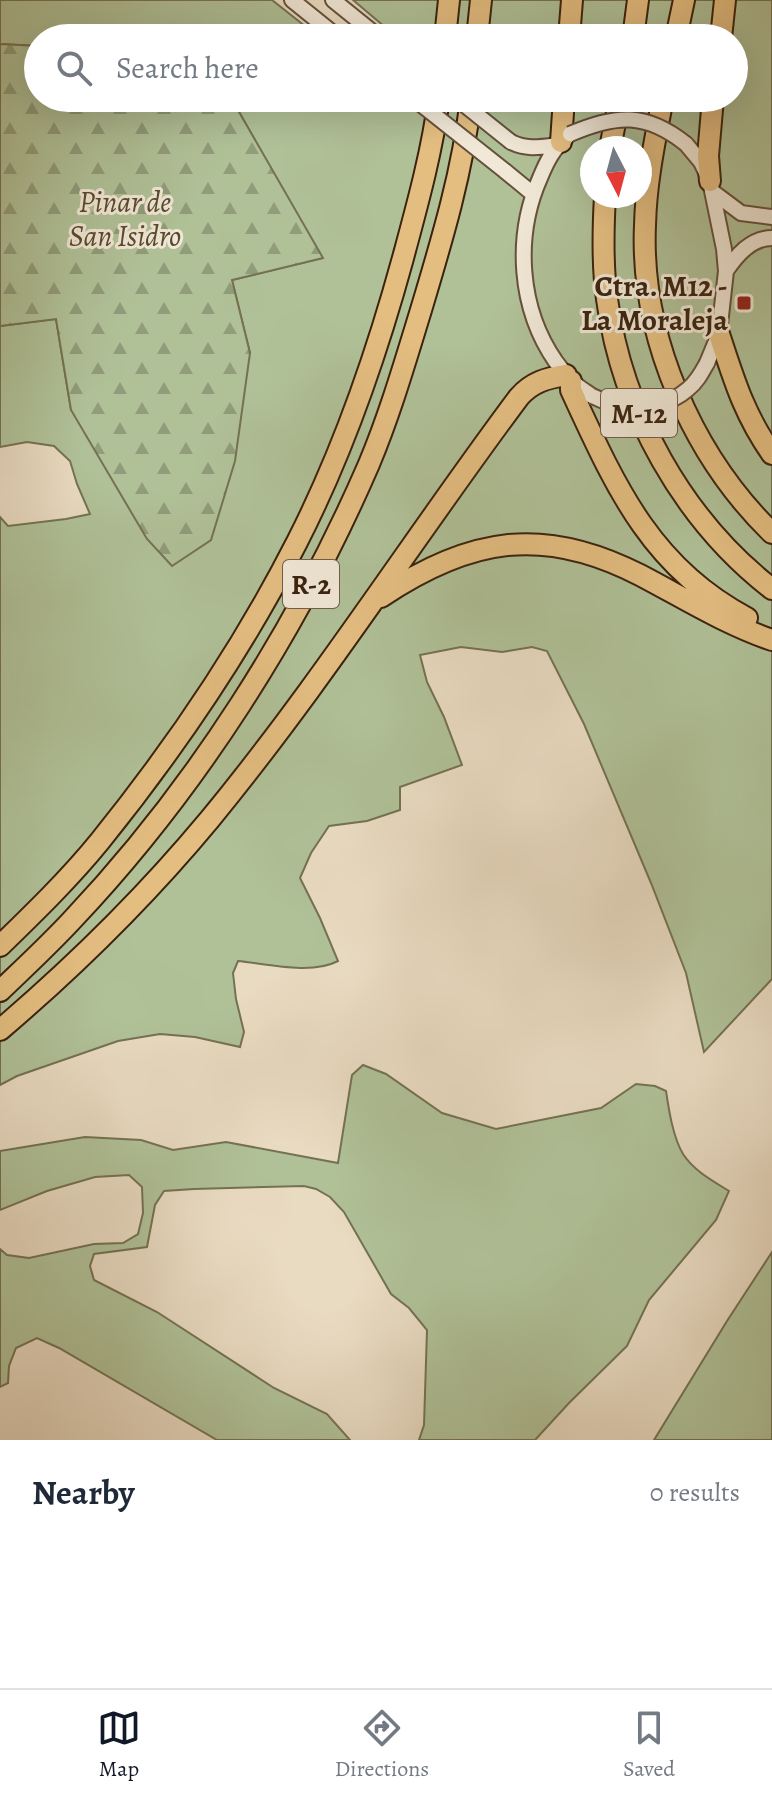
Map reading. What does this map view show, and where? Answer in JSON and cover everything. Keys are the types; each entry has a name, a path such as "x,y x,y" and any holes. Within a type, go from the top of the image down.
{"highway":[{"path":"443,0 443,24"},
{"path":"445,24 449,0"},
{"path":"478,24 481,0"},
{"path":"570,24 572,0"},
{"path":"635,24 638,0"},
{"path":"679,24 684,0"},
{"path":"722,24 725,0"},
{"name":"R-2","path":"0,946 99,842 178,739 244,638 297,541 337,455 385,321 440,112"},
{"name":"R-2","path":"0,991 72,920 144,838 246,695 317,572 369,464 396,393 447,224 469,112"},
{"path":"563,140 564,112"},
{"path":"612,136 617,112"},
{"name":"M-12","path":"660,112 644,227 651,307 671,380 691,423 725,480 751,513 772,533"},
{"path":"712,112 708,156 712,187"},
{"name":"M-12","path":"604,208 607,301 625,380 641,417 662,462 689,502 721,542 772,589"},
{"path":"719,334 738,393 772,454"},
{"path":"0,1030 98,941 201,830 264,751 519,397 535,383 548,378 569,378 571,390 624,499 659,548 676,567 718,601 772,631"},
{"path":"371,604 423,570 446,559 494,547 546,545 612,562 749,632 772,640"}],"street":[{"path":"292,0 322,24"},
{"path":"333,0 363,24"},
{"path":"431,112 533,194"},
{"path":"464,112 520,147 537,148 606,121 645,121 668,130 686,144 701,162 712,187 724,249 726,271 719,334 707,363 690,387 667,402 634,408 617,406 592,396 569,378 546,347 530,306 523,242 533,194 548,158 563,140"},
{"path":"712,187 741,213 772,217"},
{"path":"726,271 736,256 749,245 772,238"}],"green space":[{"path":"0,0 272,0 302,24 24,24 24,45 0,44"},
{"path":"353,0 772,0 772,979 704,1052 686,973 651,883 584,724 547,651 532,647 502,652 461,647 420,655 427,682 462,765 400,787 400,810 367,821 329,826 311,853 300,878 338,961 303,968 238,961 233,973 244,1032 240,1047 195,1037 160,1034 118,1041 17,1076 0,1085 0,517 8,526 90,514 70,461 54,446 27,442 0,447 0,326 56,319 71,410 250,353 232,280 322,258 239,112 748,112 748,24 381,24"},
{"name":"Pinar de San Isidro","path":"0,44 24,45 24,112 239,112 323,258 232,280 250,353 235,461 211,540 172,566 147,539 71,410 56,319 0,326"},
{"path":"363,1065 386,1074 442,1113 496,1129 601,1108 636,1084 655,1086 666,1091 674,1132 687,1160 729,1191 716,1220 649,1300 627,1346 535,1440 419,1440 424,1425 427,1330 409,1308 391,1294 344,1212 330,1197 304,1186 164,1191 155,1205 147,1247 94,1254 90,1266 94,1280 157,1312 274,1388 327,1414 350,1440 217,1440 37,1338 16,1348 9,1366 8,1383 0,1387 0,1249 7,1255 29,1258 94,1244 123,1243 138,1234 143,1213 142,1187 129,1175 95,1177 47,1191 0,1210 0,1151 85,1137 141,1140 173,1150 226,1142 338,1163 352,1075"},
{"path":"772,1252 772,1440 654,1440 727,1321"}],"place":[{"name":"Ctra. M12 - La Moraleja","path":"744,303"}]}
